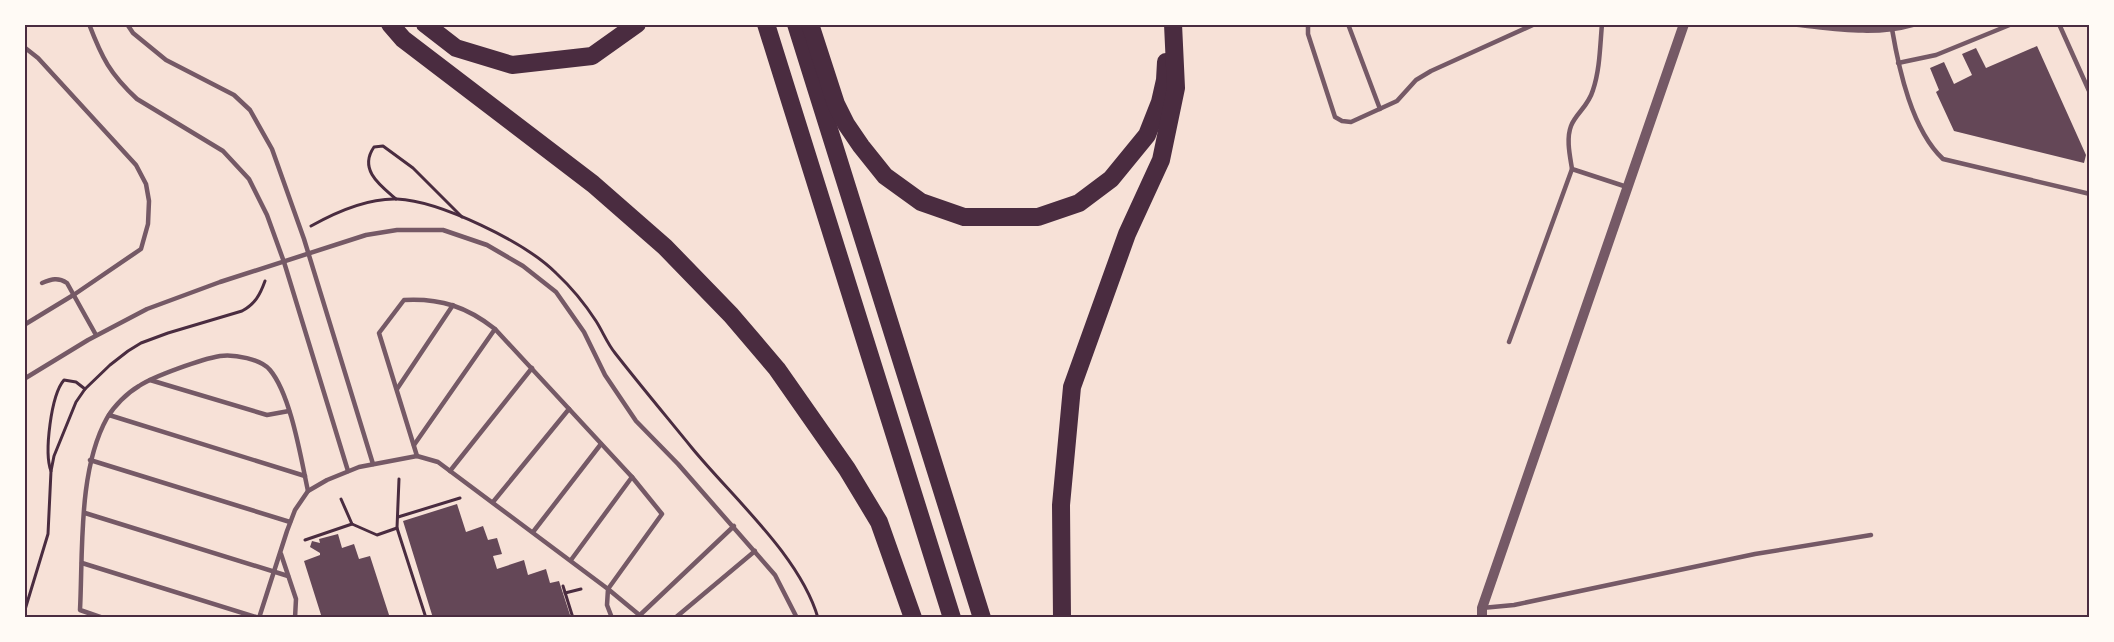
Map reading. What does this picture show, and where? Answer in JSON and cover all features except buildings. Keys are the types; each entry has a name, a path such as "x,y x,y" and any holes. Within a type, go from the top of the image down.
{"highway":[{"path":"390,24 403,39 593,184 665,247 731,315 777,369 848,469 879,522 914,618"},
{"path":"425,24 456,48 512,65 592,56 637,24"},
{"path":"766,24 952,618"},
{"path":"796,24 982,618"},
{"path":"810,24 828,85 846,124 885,176 921,202 964,217 1038,217 1079,203 1112,179 1147,135 1160,102 1165,80 1165,24"},
{"path":"1062,618 1061,505 1072,387 1127,234 1161,160 1176,88 1173,24"}],"street":[{"path":"1482,613 1684,24"},
{"path":"1797,24 1857,30 1892,29 1913,24"}],"lane":[{"path":"89,24 102,56 113,75 126,89 137,99 223,150 249,179 267,215 284,262 348,471"},
{"path":"127,24 133,33 166,60 234,95 250,110 272,149 308,254 373,464"},
{"path":"1308,24 1308,34 1335,117 1351,122 1397,101 1416,80 1431,71 1535,24"},
{"path":"1348,24 1380,109"},
{"path":"1509,342 1572,169 1570,128 1585,108 1593,92 1602,24"},
{"path":"1898,63 1935,55 2012,24"},
{"path":"2059,24 2090,93"},
{"path":"1892,29 1909,103 1933,150 1943,159 2090,194"},
{"path":"24,47 38,58 136,165 146,184 149,201 148,224 141,249 24,325"},
{"path":"1572,169 1627,187"},
{"path":"24,379 96,335 147,309 231,278 366,235 397,230 443,230 487,245 523,266 556,292 584,332 605,375 636,421 734,526 775,575 797,618"},
{"path":"42,283 52,279 61,279 67,283 96,335"},
{"path":"417,456 380,333 404,300 439,302 462,307 495,329 632,477 662,514 608,589 607,605 612,618"},
{"path":"397,389 453,305"},
{"path":"414,445 495,329"},
{"path":"104,618 80,610 90,460 109,415 123,398 138,386 218,356 240,357 266,365 273,373 289,411 308,491"},
{"path":"450,471 532,368"},
{"path":"150,380 267,415 289,411"},
{"path":"494,502 569,409"},
{"path":"109,415 304,476"},
{"path":"533,532 601,444"},
{"path":"82,563 259,618 290,522 308,491 348,471 417,456 438,462 494,502 642,617 734,526"},
{"path":"90,460 290,522"},
{"path":"570,560 632,477"},
{"path":"85,513 288,576"},
{"path":"1482,613 1514,604 1755,554 1871,536"},
{"path":"675,618 755,551"},
{"path":"280,553 296,599 295,618"}],"path":[{"path":"396,199 372,177 369,167 370,154 374,147 383,146 414,168 464,219"},
{"path":"311,226 350,208 371,203 396,199 424,204 494,231 553,270 569,286 596,321 613,350 703,462 800,576 818,618"},
{"path":"24,614 48,534 51,471 54,456 85,389 110,365 141,343 242,311 252,305 265,281"},
{"path":"51,471 48,463 48,439 57,391 64,380 76,382 85,389"},
{"path":"399,479 398,528 426,618"},
{"path":"398,517 460,498"},
{"path":"341,499 352,524"},
{"path":"304,540 352,524 377,535 398,528"},
{"path":"563,586 573,618"},
{"path":"565,593 581,589"}]}
